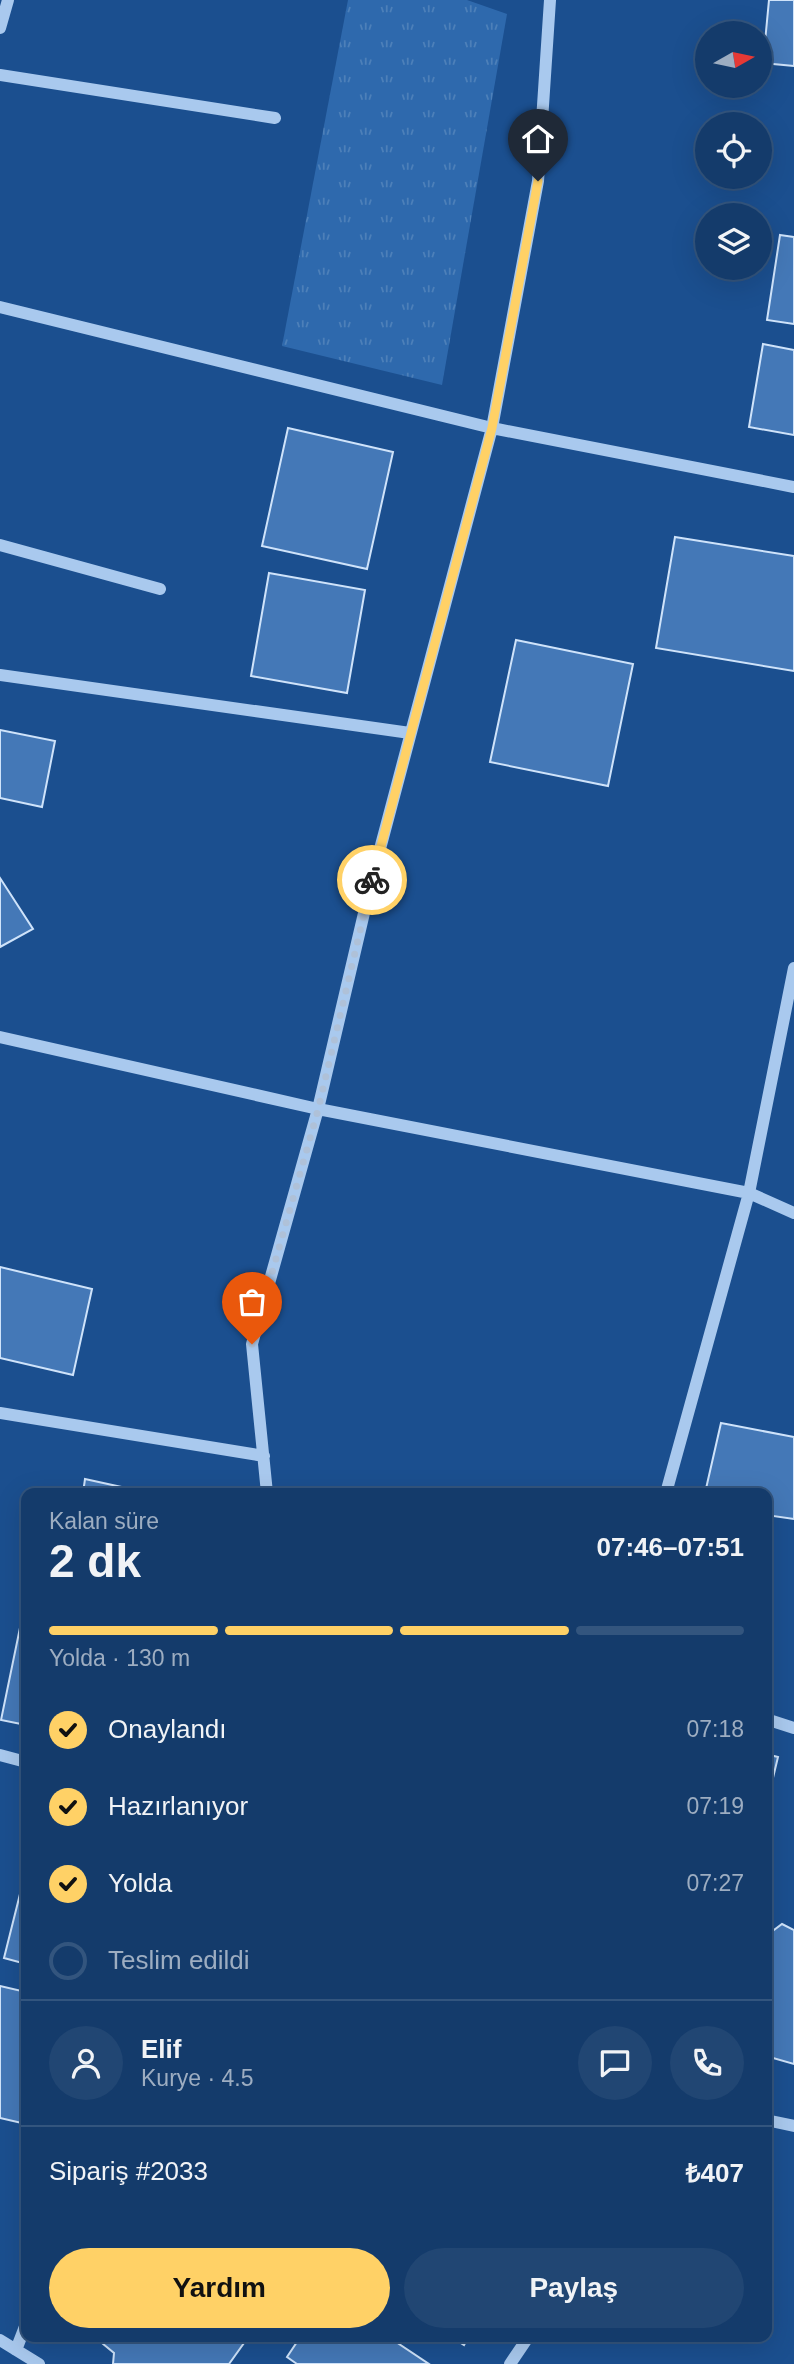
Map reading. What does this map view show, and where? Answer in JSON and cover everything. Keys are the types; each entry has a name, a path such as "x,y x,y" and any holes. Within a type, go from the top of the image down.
{"street":[{"path":"0,28 8,0"},
{"path":"267,1488 252,1344 318,1110 372,879 492,428 538,181 550,0"},
{"path":"0,75 275,118"},
{"path":"0,307 492,428 794,487"},
{"path":"0,545 160,589"},
{"path":"0,675 410,733"},
{"path":"667,1488 749,1193 794,968"},
{"path":"0,1037 318,1110 749,1193 794,1213"},
{"path":"0,1413 264,1456"},
{"path":"772,1721 794,1728"},
{"path":"0,1755 21,1761"},
{"path":"772,2121 794,2126"},
{"path":"16,2350 21,2337"},
{"path":"0,2340 39,2364"},
{"path":"510,2364 525,2342"}],"green space":[{"path":"348,0 467,0 507,14 442,385 282,346"}],"building":[{"path":"769,0 794,0 794,66 772,64 772,21 767,21"},
{"path":"780,235 794,237 794,324 767,320"},
{"path":"763,344 794,350 794,435 749,427"},
{"path":"288,428 393,452 367,569 262,546"},
{"path":"675,537 794,556 794,671 656,648"},
{"path":"269,573 365,590 347,693 251,676"},
{"path":"516,640 633,664 608,786 490,762"},
{"path":"0,730 55,741 42,807 0,798"},
{"path":"0,878 33,929 0,947"},
{"path":"0,1267 92,1289 73,1375 0,1358"},
{"path":"721,1423 794,1437 794,1519 772,1516 772,1488 706,1488"},
{"path":"85,1479 126,1488 84,1488"},
{"path":"21,1623 21,1724 1,1720"},
{"path":"772,1756 778,1757 772,1782"},
{"path":"21,1890 21,1963 4,1958"},
{"path":"782,1924 794,1930 794,2064 772,2058 772,1932"},
{"path":"0,1986 21,1991 21,2123 0,2118"},
{"path":"101,2342 245,2342 229,2364 113,2364 114,2353"},
{"path":"297,2342 396,2342 429,2364 297,2364 287,2357"}],"way so far":[{"path":"252,1344 318,1110 372,880"}],"route":[{"path":"372,880 492,428 538,181"}]}
